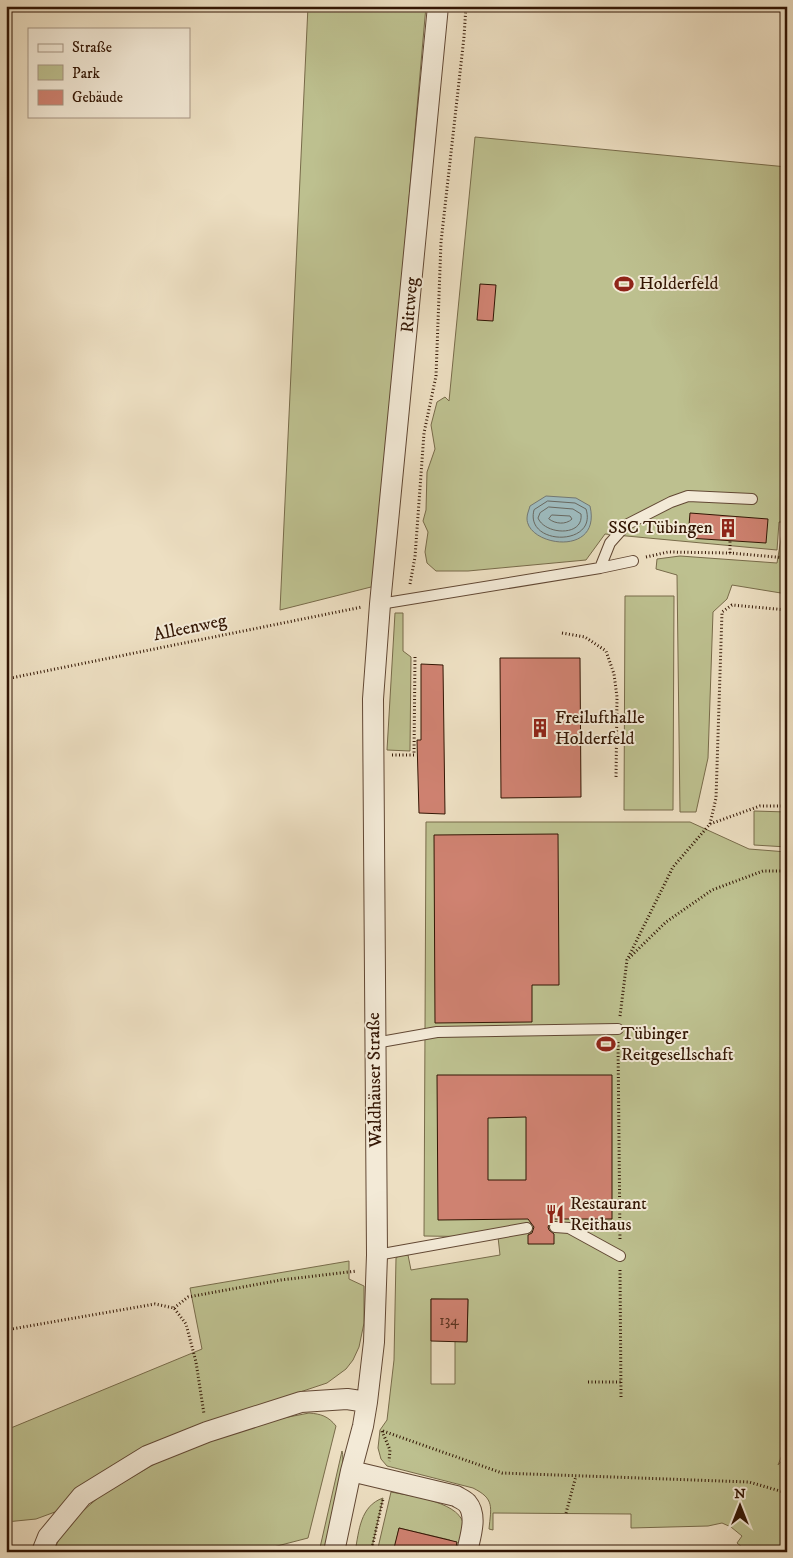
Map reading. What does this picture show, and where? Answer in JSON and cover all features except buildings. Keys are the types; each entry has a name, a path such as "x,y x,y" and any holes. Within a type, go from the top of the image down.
{"street":[{"name":"Rittweg","path":"380,604 438,6"},
{"name":"Waldhäuser Straße","path":"334,1552 368,1402 374,1342 377,1262 373,698 380,604"},
{"path":"42,1552 48,1537 82,1496 147,1456 207,1432 301,1402 347,1399 368,1402"},
{"path":"351,1471 456,1496 468,1504 473,1516 472,1532 467,1552"}],"lane":[{"path":"600,568 610,543 626,525 672,502 688,496 752,499"},
{"path":"380,604 633,561"},
{"path":"374,1043 437,1032 618,1030"},
{"path":"555,1227 569,1228 620,1256"},
{"path":"377,1262 527,1228"}],"path":[{"path":"407,599 415,557 424,433 436,376 441,242 466,6"},
{"path":"730,541 730,553"},
{"path":"633,561 668,552 730,553 787,558"},
{"name":"Alleenweg","path":"6,679 380,604"},
{"path":"622,1398 618,1030 627,960 672,867 710,824 716,798 722,612 732,605 787,610"},
{"path":"562,633 584,637 606,651 614,674 617,696 616,778"},
{"path":"384,755 414,755 415,657"},
{"path":"710,824 760,806 787,806"},
{"path":"627,960 666,922 712,890 763,871 787,871"},
{"path":"598,1227 600,1227 600,1219"},
{"path":"174,1308 188,1297 377,1262"},
{"path":"6,1330 155,1304 174,1308 186,1324 196,1362 207,1432"},
{"path":"588,1382 621,1382"},
{"path":"382,1430 502,1473 749,1482 787,1493"},
{"path":"566,1513 576,1476"}],"green space":[{"path":"308,6 426,6 375,586 280,610"},
{"name":"Holderfeld","path":"475,137 787,167 787,522 779,522 777,550 605,534 586,560 468,571 436,571 427,563 425,552 428,532 423,521 426,510 427,472 435,449 431,425 437,402 445,397 449,401"},
{"path":"783,527 787,528 787,594 732,585 727,599 713,612 708,758 696,812 680,812 677,575 656,569 657,559 680,556 777,563"},
{"path":"625,596 674,596 673,810 624,810"},
{"path":"395,613 403,613 403,651 411,657 410,751 387,750"},
{"path":"754,811 787,812 787,847 754,845"},
{"name":"Tübinger Reitgesellschaft","path":"426,822 690,822 749,849 787,852 787,1443 778,1465 787,1455 787,1539 776,1552 748,1552 737,1543 742,1536 731,1527 722,1523 708,1526 631,1528 631,1514 493,1513 493,1530 489,1529 490,1504 480,1492 473,1488 387,1466 381,1459 378,1448 380,1430 387,1420 394,1360 396,1258 400,1255 408,1255 411,1270 500,1255 498,1237 424,1236","holes":["431,1299 468,1300 467,1341 455,1341 455,1384 431,1384"]},
{"path":"349,1261 349,1279 364,1286 364,1323 359,1347 346,1369 327,1383 210,1422 77,1494 55,1512 36,1519 6,1522 6,1430 202,1349 190,1288"},
{"path":"309,1413 324,1416 336,1426 308,1538 254,1552 53,1552 59,1539 75,1518 100,1496 163,1459 218,1437 263,1422"},
{"path":"342,1451 342,1470 336,1500 324,1552 319,1552"},
{"path":"391,1492 423,1498 446,1506 455,1512 462,1519 464,1528 460,1552 447,1552 450,1540 399,1528 394,1552 377,1552"},
{"path":"383,1498 371,1552 355,1552 365,1513 375,1502"}],"water":[{"path":"546,496 576,498 590,506 591,523 585,534 575,540 563,542 550,540 538,535 530,528 527,518 530,506"}],"place":[{"name":"Holderfeld","path":"624,284"},
{"name":"SSC Tübingen","path":"728,528"},
{"name":"Freilufthalle Holderfeld","path":"540,728"},
{"name":"Tübinger Reitgesellschaft","path":"606,1044"},
{"name":"Restaurant Reithaus","path":"555,1214"}]}
